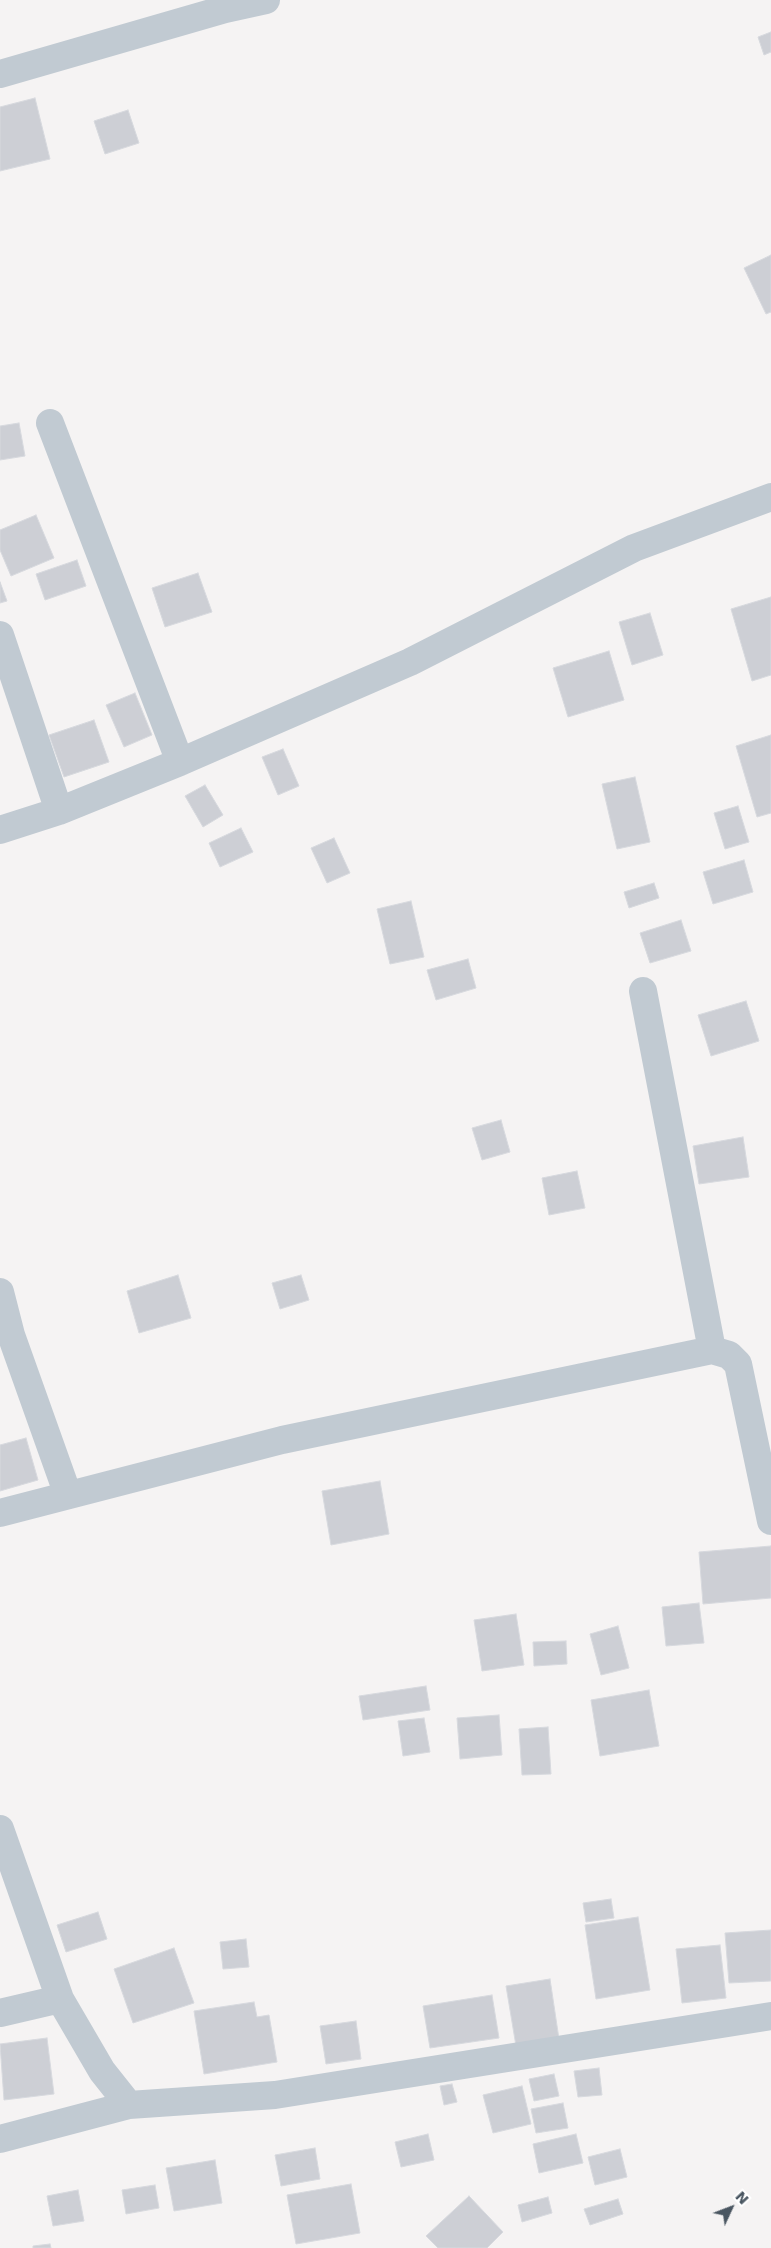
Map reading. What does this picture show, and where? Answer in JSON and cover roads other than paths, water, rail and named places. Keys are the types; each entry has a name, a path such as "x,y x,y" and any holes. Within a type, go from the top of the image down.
{"street":[{"path":"0,74 226,9 266,0"},
{"path":"50,423 180,762"},
{"path":"0,830 59,811 180,762 410,662 634,548 771,497"},
{"path":"0,635 59,811"},
{"path":"643,991 712,1350"},
{"path":"0,1292 11,1335 68,1495"},
{"path":"0,1513 282,1440 712,1350 728,1355 738,1364 771,1521"},
{"path":"0,1829 60,1999 102,2071 129,2104"},
{"path":"0,2013 60,1999"},
{"path":"0,2139 129,2104 276,2095 771,2016"}]}
